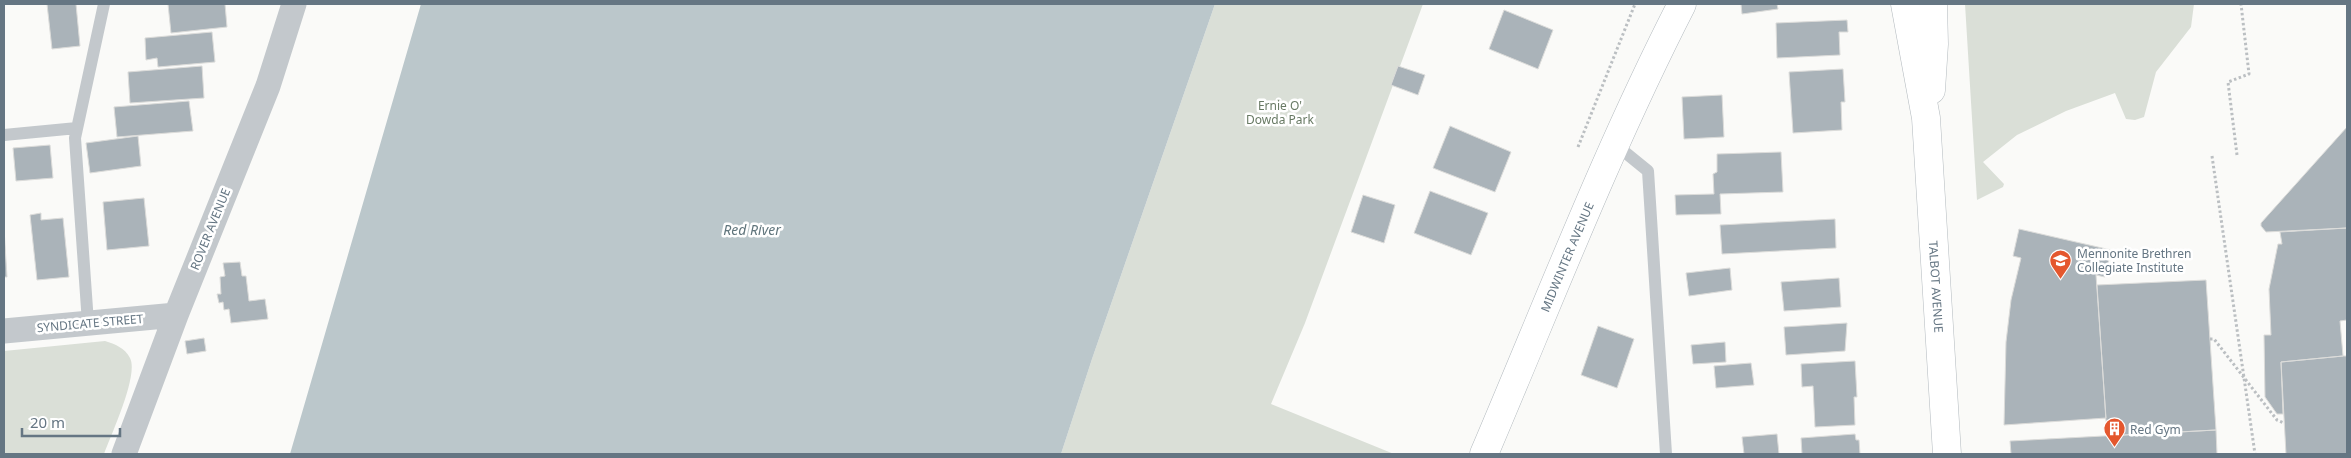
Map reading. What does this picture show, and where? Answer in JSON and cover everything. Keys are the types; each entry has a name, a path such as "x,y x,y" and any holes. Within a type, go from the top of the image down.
{"main road":[{"name":"MIDWINTER AVENUE","path":"1652,61 1665,4"},
{"name":"MIDWINTER AVENUE","path":"1484,454 1652,61 1682,4"},
{"path":"1905,4 1926,118"},
{"path":"1926,118 1932,83 1933,4"},
{"name":"TALBOT AVENUE","path":"1926,118 1947,454"}],"street":[{"name":"ROVER AVENUE","path":"124,454 176,315 268,86 294,4"},
{"name":"SYNDICATE STREET","path":"4,331 176,315"}],"lane":[{"path":"88,323 75,138 104,4"},
{"path":"4,135 77,128"},
{"path":"1616,145 1648,171 1666,454"}],"path":[{"path":"2237,155 2228,82 2248,74 2241,4"},
{"path":"2212,156 2255,454"},
{"path":"2210,339 2214,339 2277,420 2284,423"}],"green space":[{"name":"Ernie O' Dowda Park","path":"1215,4 1423,4 1305,323 1271,404 1394,454 1061,454"},
{"path":"1965,4 2194,4 2191,27 2156,72 2144,117 2135,120 2126,119 2115,93 2066,111 2017,135 1983,162 2004,184 2003,187 1977,200"},
{"path":"105,341 123,349 130,358 132,366 128,391 104,454 4,454 4,351"}],"water":[{"name":"Red River","path":"421,4 1215,4 1061,454 290,454"}],"building":[{"path":"47,4 76,4 80,46 52,49"},
{"path":"168,4 225,4 227,27 171,33"},
{"path":"1741,4 1777,4 1778,9 1742,14"},
{"path":"1504,10 1553,30 1538,69 1489,49"},
{"path":"1847,20 1848,32 1839,32 1840,55 1777,58 1776,23"},
{"path":"212,32 215,62 158,67 157,58 146,60 145,38"},
{"path":"202,66 204,98 130,103 128,72"},
{"path":"1398,66 1425,75 1418,95 1391,85"},
{"path":"1843,69 1845,102 1841,102 1842,130 1793,133 1789,72"},
{"path":"1722,95 1724,137 1684,139 1682,97"},
{"path":"189,101 193,131 117,137 114,107"},
{"path":"1450,126 1511,152 1495,192 1433,168"},
{"path":"2347,127 2347,228 2266,232 2261,223"},
{"path":"138,136 141,166 90,173 86,143"},
{"path":"50,145 53,178 16,181 13,148"},
{"path":"1781,152 1783,192 1720,194 1721,214 1676,215 1675,195 1714,194 1713,174 1717,172 1717,154"},
{"path":"1430,191 1488,213 1471,255 1414,233"},
{"path":"1363,195 1395,205 1384,243 1351,232"},
{"path":"144,198 149,246 107,250 103,202"},
{"path":"41,213 41,220 63,218 69,277 37,280 30,215"},
{"path":"1835,219 1836,248 1722,254 1720,225"},
{"path":"4,228 7,277 4,277"},
{"path":"2347,228 2347,320 2340,321 2343,356 2281,362 2283,414 2277,414 2265,397 2264,335 2271,335 2269,289 2278,244 2282,244 2280,232"},
{"path":"2019,229 2111,250 2105,277 2096,275 2106,418 2004,425 2006,342 2011,300 2021,258 2013,256"},
{"path":"240,262 242,276 246,276 249,301 265,299 268,319 231,323 229,309 224,310 223,302 219,303 217,294 221,294 220,277 225,276 223,263"},
{"path":"1730,268 1732,290 1689,296 1686,273"},
{"path":"1839,278 1841,307 1784,311 1781,282"},
{"path":"2206,280 2216,430 2107,436 2097,285"},
{"path":"1847,323 1845,351 1786,355 1784,327"},
{"path":"1598,326 1634,339 1617,388 1581,375"},
{"path":"204,338 206,351 187,354 185,341"},
{"path":"1725,342 1726,362 1693,364 1691,345"},
{"path":"2347,356 2347,454 2286,454 2281,362"},
{"path":"1855,361 1857,397 1854,397 1855,425 1815,427 1813,386 1802,387 1801,364"},
{"path":"1751,363 1754,385 1716,388 1714,366"},
{"name":"Red Gym","path":"2216,430 2217,454 2011,454 2010,441"},
{"path":"1777,434 1779,454 1744,454 1742,437"},
{"path":"1855,434 1856,440 1859,440 1860,454 1802,454 1801,438"}],"place":[{"name":"Mennonite Brethren Collegiate Institute","path":"2061,279"},
{"name":"Red Gym","path":"2114,448"}]}
